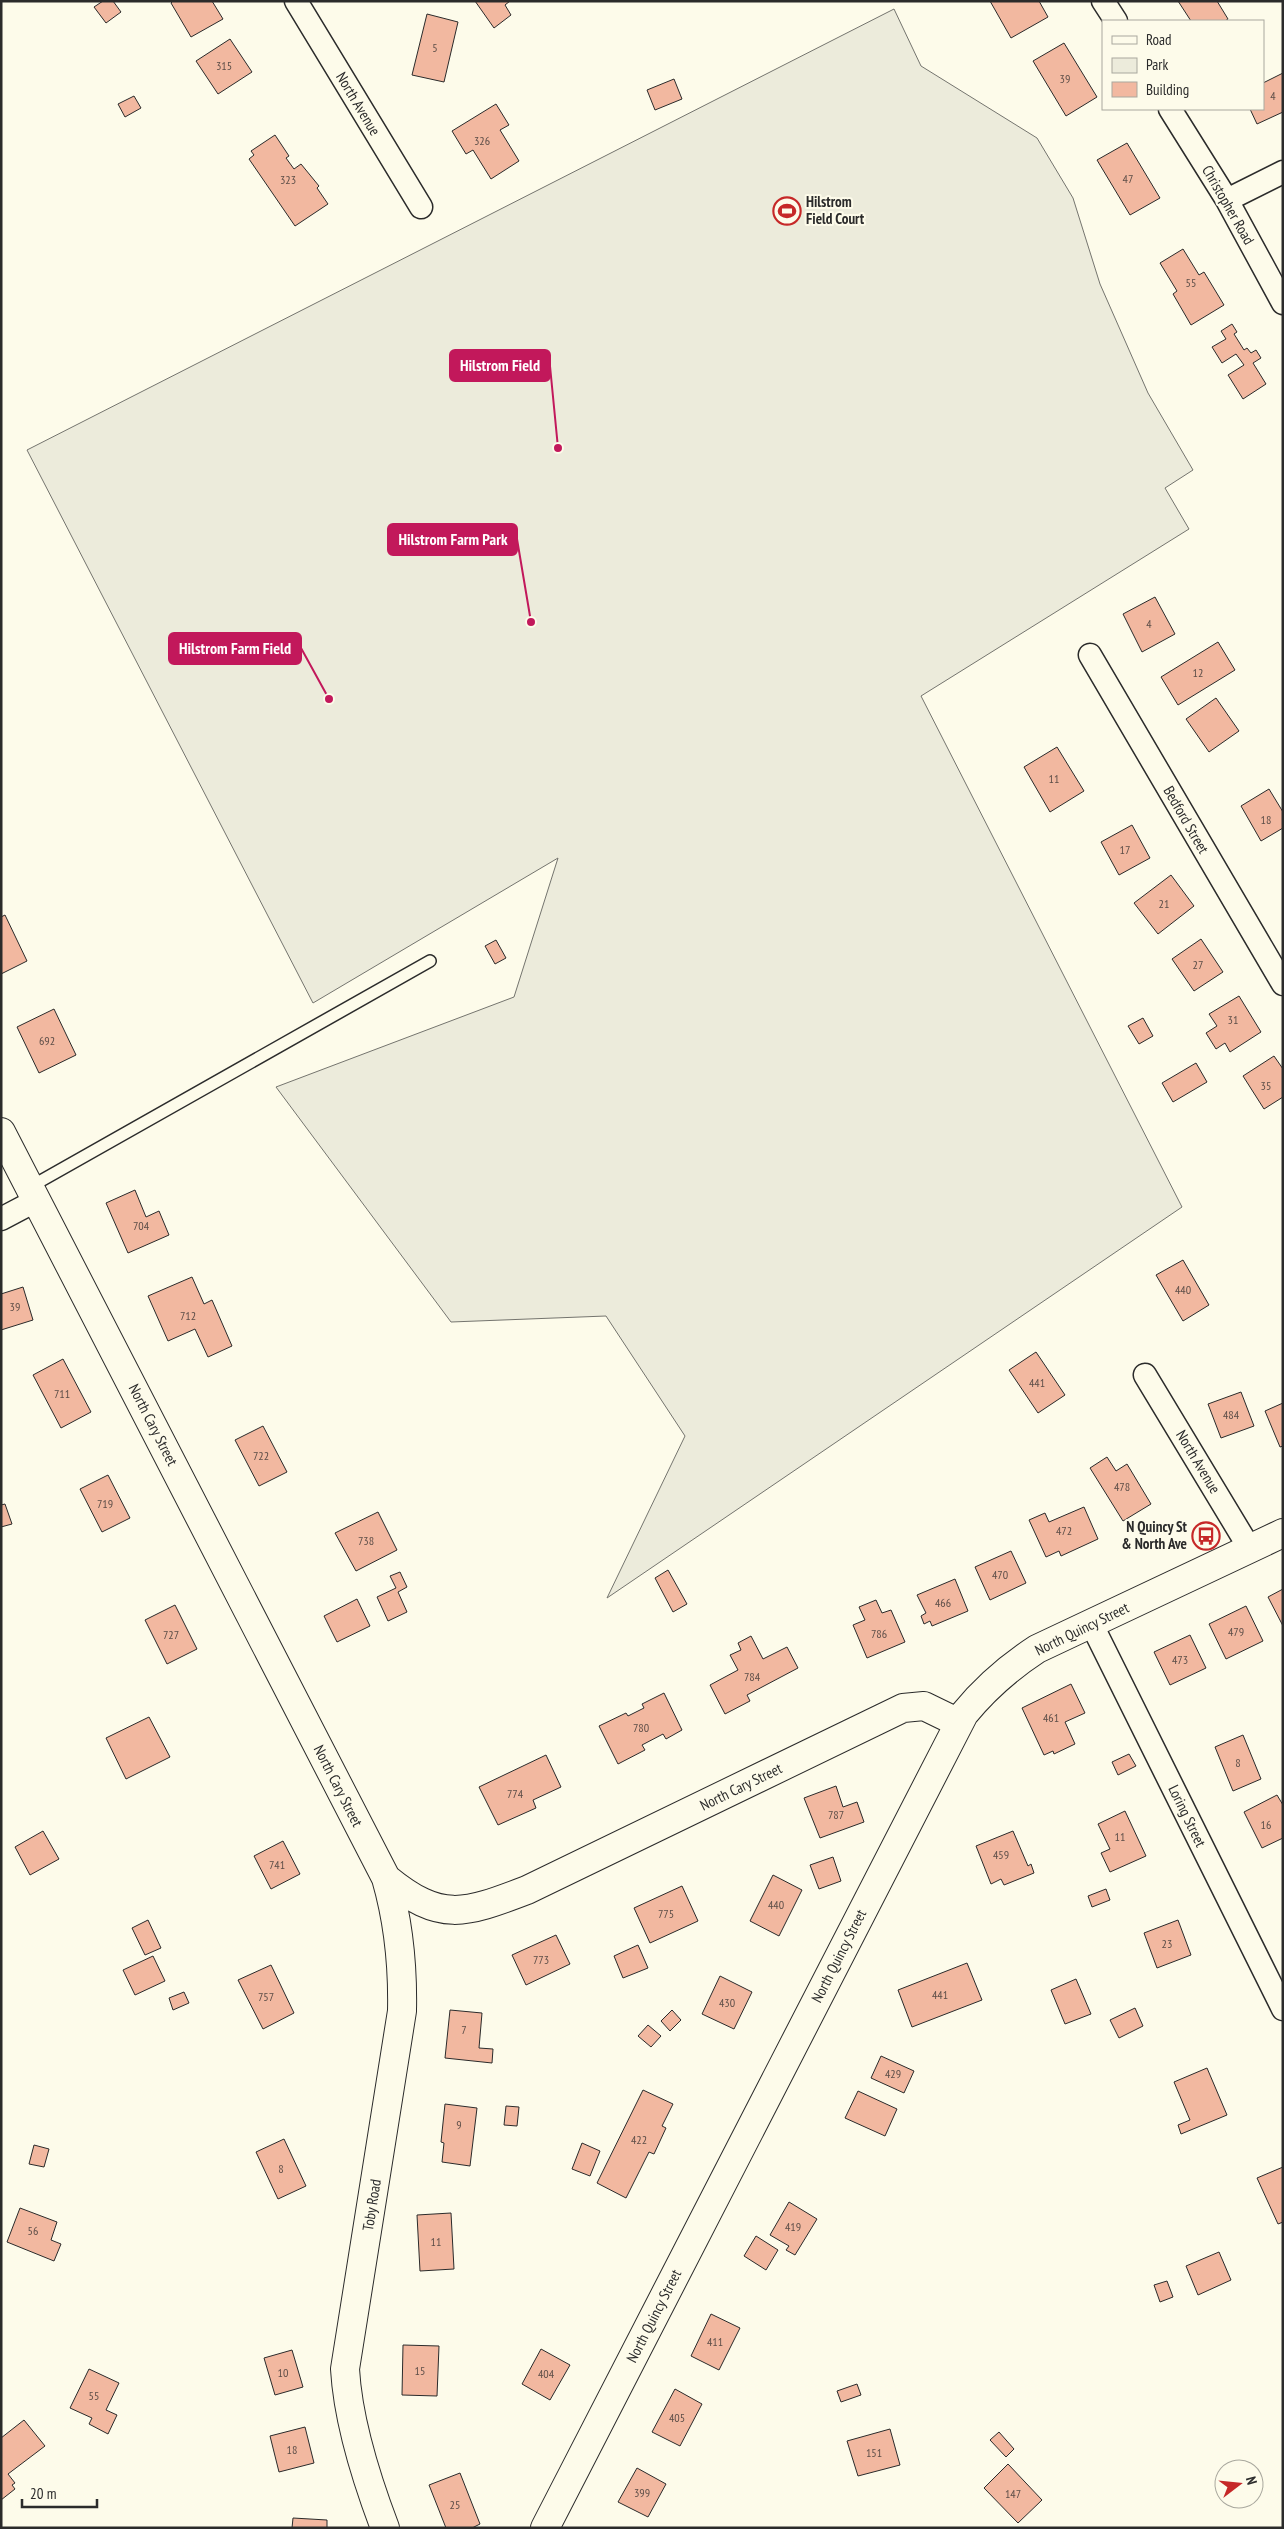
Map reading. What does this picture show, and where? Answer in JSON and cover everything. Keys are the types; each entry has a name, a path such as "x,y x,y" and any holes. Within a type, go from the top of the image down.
{"main road":[{"name":"North Cary Street","path":"1,1132 386,1878 408,1896 428,1906 451,1910 494,1903 527,1890 903,1708 924,1706 959,1723"},
{"name":"North Quincy Street","path":"545,2528 959,1723 984,1689 1009,1667 1037,1650 1283,1533"},
{"name":"Toby Road","path":"385,2528 374,2500 351,2413 345,2369 402,2011 403,1970 400,1940 396,1913 386,1878"}],"street":[{"path":"1103,1 1115,20"},
{"name":"North Avenue","path":"304,3 421,206"},
{"name":"Christopher Road","path":"1171,110 1227,200 1283,303"},
{"path":"1227,200 1283,172"},
{"name":"Bedford Street","path":"1090,655 1283,984"},
{"path":"1,1219 33,1194"},
{"name":"North Avenue","path":"1145,1375 1250,1549"},
{"name":"Loring Street","path":"1091,1624 1283,2009"}],"lane":[{"path":"33,1194 430,961"}],"green space":[{"path":"894,9 921,66 1037,138 1073,198 1100,284 1148,393 1193,470 1165,488 1189,529 921,696 1182,1207 607,1598 685,1436 606,1316 451,1322 276,1087 514,997 558,858 313,1003 27,450"}],"building":[{"path":"103,1 113,1 121,12 106,23 94,7"},
{"path":"173,1 212,1 223,19 191,37 171,3"},
{"path":"475,1 510,1 505,5 511,15 494,28"},
{"path":"990,1 1039,1 1048,17 1011,38"},
{"path":"1178,1 1217,1 1228,19 1226,20 1190,20"},
{"path":"427,14 458,22 444,82 412,75"},
{"path":"230,39 252,72 218,94 196,61"},
{"path":"1064,43 1097,97 1066,116 1033,61"},
{"path":"1283,73 1283,112 1257,124 1250,110 1264,110 1264,82"},
{"path":"674,79 682,99 655,110 647,90"},
{"path":"134,96 141,108 125,117 118,104"},
{"path":"496,104 509,125 500,130 519,161 491,179 473,150 466,154 452,131"},
{"path":"275,135 289,156 286,158 294,169 301,164 319,186 317,188 328,204 295,226 249,159 254,155 251,151"},
{"path":"1127,143 1160,198 1130,215 1097,160"},
{"path":"1183,249 1199,275 1204,272 1224,305 1191,325 1173,294 1177,291 1160,263"},
{"path":"1232,324 1237,332 1234,334 1244,350 1247,348 1251,353 1256,350 1261,358 1253,363 1266,384 1243,399 1228,375 1244,365 1236,354 1222,363 1212,347 1226,339 1221,331"},
{"path":"1155,597 1175,634 1142,652 1123,614"},
{"path":"1218,642 1235,670 1178,705 1161,677"},
{"path":"1216,698 1239,731 1209,752 1186,719"},
{"path":"1057,747 1084,791 1050,812 1024,767"},
{"path":"1269,789 1283,812 1283,828 1261,841 1241,806"},
{"path":"1132,825 1150,858 1119,875 1101,842"},
{"path":"1171,875 1194,906 1158,934 1134,903"},
{"path":"5,915 27,961 1,974 1,917"},
{"path":"1201,939 1223,972 1194,991 1172,959"},
{"path":"496,940 506,958 495,964 485,946"},
{"path":"1239,996 1261,1032 1230,1052 1225,1043 1216,1049 1206,1033 1217,1026 1209,1014"},
{"path":"54,1009 76,1055 39,1073 17,1027"},
{"path":"1143,1018 1153,1036 1139,1044 1128,1026"},
{"path":"1274,1056 1283,1069 1283,1097 1264,1109 1243,1076"},
{"path":"1196,1063 1207,1082 1173,1102 1162,1083"},
{"path":"135,1190 146,1217 159,1211 169,1235 128,1253 106,1203"},
{"path":"1183,1260 1209,1305 1183,1321 1156,1275"},
{"path":"192,1277 204,1304 212,1300 232,1346 208,1357 195,1329 168,1341 148,1296"},
{"path":"23,1287 33,1320 1,1330 1,1294"},
{"path":"1036,1352 1065,1395 1038,1413 1009,1370"},
{"path":"63,1359 91,1412 61,1428 33,1375"},
{"path":"1241,1392 1254,1426 1221,1438 1208,1404"},
{"path":"1283,1403 1283,1446 1280,1447 1265,1411"},
{"path":"263,1426 287,1472 259,1486 235,1440"},
{"path":"1107,1457 1116,1471 1127,1464 1151,1504 1123,1521 1090,1468"},
{"path":"108,1475 130,1518 102,1532 80,1489"},
{"path":"5,1504 12,1524 1,1527 1,1505"},
{"path":"1084,1507 1098,1539 1061,1556 1059,1551 1046,1557 1029,1520 1045,1513 1049,1522"},
{"path":"378,1512 397,1550 356,1571 335,1533"},
{"path":"1011,1551 1026,1583 990,1600 975,1567"},
{"path":"668,1570 687,1604 673,1612 655,1578"},
{"path":"400,1572 407,1587 398,1592 407,1612 388,1621 377,1597 396,1588 390,1576"},
{"path":"955,1579 968,1611 932,1626 930,1621 924,1624 921,1616 926,1613 917,1595"},
{"path":"1283,1589 1283,1626 1268,1597"},
{"path":"357,1599 370,1626 337,1642 324,1616"},
{"path":"876,1600 882,1613 891,1610 905,1642 867,1658 853,1625 865,1620 859,1607"},
{"path":"175,1605 197,1649 167,1664 145,1620"},
{"path":"1246,1606 1263,1641 1226,1659 1209,1624"},
{"path":"1190,1635 1206,1668 1170,1685 1154,1652"},
{"path":"751,1636 763,1659 787,1647 798,1668 747,1695 750,1701 725,1714 710,1685 738,1670 730,1655 741,1650 738,1643"},
{"path":"1071,1684 1085,1713 1065,1722 1075,1744 1054,1754 1053,1751 1044,1755 1022,1708"},
{"path":"664,1693 682,1730 666,1739 663,1734 642,1745 645,1750 618,1764 599,1726 626,1713 628,1716 644,1708 642,1704"},
{"path":"149,1717 170,1757 126,1779 106,1738"},
{"path":"1243,1735 1261,1779 1233,1791 1215,1747"},
{"path":"1129,1754 1136,1766 1118,1775 1112,1762"},
{"path":"546,1755 561,1787 533,1800 536,1808 498,1825 479,1787"},
{"path":"836,1786 843,1807 857,1802 864,1822 820,1838 804,1798"},
{"path":"1277,1795 1283,1805 1283,1838 1262,1848 1244,1812"},
{"path":"1125,1811 1146,1856 1110,1872 1101,1853 1110,1849 1098,1824"},
{"path":"43,1831 59,1859 30,1875 15,1847"},
{"path":"1013,1831 1028,1866 1031,1864 1034,1873 1004,1885 1001,1879 991,1884 976,1846"},
{"path":"283,1841 300,1874 271,1889 254,1856"},
{"path":"833,1857 841,1881 819,1889 810,1865"},
{"path":"773,1875 802,1890 779,1936 750,1921"},
{"path":"682,1886 698,1921 650,1943 634,1908"},
{"path":"1106,1889 1110,1900 1092,1907 1088,1896"},
{"path":"148,1920 161,1948 145,1955 132,1928"},
{"path":"1178,1920 1191,1955 1157,1968 1144,1933"},
{"path":"556,1935 570,1964 526,1985 512,1955"},
{"path":"638,1945 648,1968 623,1978 614,1956"},
{"path":"153,1956 165,1981 135,1995 123,1970"},
{"path":"967,1963 982,2000 912,2027 898,1990"},
{"path":"271,1965 294,2013 263,2029 238,1980"},
{"path":"720,1976 752,1992 734,2029 702,2014"},
{"path":"1076,1979 1091,2014 1065,2024 1051,1990"},
{"path":"184,1992 189,2003 173,2010 169,1998"},
{"path":"1135,2008 1143,2026 1119,2038 1110,2020"},
{"path":"450,2010 482,2013 479,2048 493,2049 492,2063 445,2058"},
{"path":"672,2010 681,2020 670,2031 661,2021"},
{"path":"648,2025 661,2036 651,2047 638,2036"},
{"path":"881,2056 914,2071 904,2093 871,2078"},
{"path":"1207,2068 1227,2115 1181,2134 1178,2125 1190,2120 1174,2082"},
{"path":"643,2090 673,2104 662,2126 666,2128 654,2154 649,2152 626,2198 597,2183"},
{"path":"858,2091 897,2109 885,2136 845,2118"},
{"path":"445,2104 477,2108 470,2166 442,2162 444,2143 441,2142"},
{"path":"506,2106 519,2107 517,2126 504,2125"},
{"path":"284,2139 306,2186 278,2199 256,2152"},
{"path":"582,2143 600,2151 590,2176 572,2169"},
{"path":"34,2145 49,2149 44,2167 29,2164"},
{"path":"1283,2167 1283,2222 1278,2224 1257,2178"},
{"path":"789,2202 817,2219 795,2255 786,2250 789,2246 770,2235"},
{"path":"20,2208 57,2222 51,2240 61,2244 54,2261 7,2242"},
{"path":"451,2213 454,2269 420,2271 417,2215"},
{"path":"756,2236 778,2250 766,2270 744,2256"},
{"path":"1219,2252 1231,2280 1198,2295 1186,2266"},
{"path":"1167,2281 1173,2297 1160,2302 1154,2285"},
{"path":"711,2314 740,2328 719,2370 691,2356"},
{"path":"403,2345 439,2346 437,2396 402,2395"},
{"path":"541,2349 570,2365 550,2400 522,2384"},
{"path":"292,2350 303,2387 275,2395 264,2358"},
{"path":"89,2369 119,2383 106,2410 117,2415 108,2434 89,2424 92,2418 70,2408"},
{"path":"857,2384 861,2395 841,2402 837,2391"},
{"path":"675,2389 702,2404 680,2446 652,2432"},
{"path":"24,2420 45,2446 8,2474 15,2483 12,2485 15,2489 1,2500 1,2438"},
{"path":"305,2427 314,2463 279,2472 270,2436"},
{"path":"890,2429 900,2465 858,2476 847,2441"},
{"path":"999,2432 1014,2449 1006,2457 990,2440"},
{"path":"1008,2464 1042,2500 1018,2523 984,2488"},
{"path":"637,2468 666,2484 648,2517 618,2502"},
{"path":"460,2473 480,2524 472,2528 446,2528 429,2485"},
{"path":"293,2518 327,2520 327,2528 292,2528"}],"place":[{"name":"Hilstrom Field Court","path":"787,211"},
{"name":"Hilstrom Field","path":"558,448"},
{"name":"Hilstrom Farm Park","path":"531,622"},
{"name":"Hilstrom Farm Field","path":"329,699"},
{"name":"N Quincy St & North Ave","path":"1206,1536"}]}
